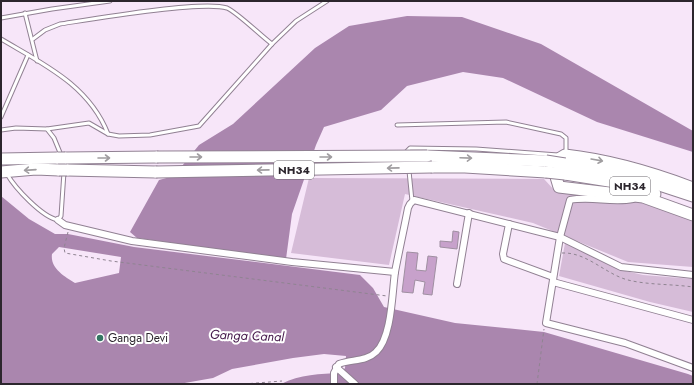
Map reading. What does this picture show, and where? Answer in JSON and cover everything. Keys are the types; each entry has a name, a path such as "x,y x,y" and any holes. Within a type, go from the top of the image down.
{"highway":[{"name":"NH34","path":"3,172 62,164 157,157 427,156 564,162 629,175 693,196"},
{"path":"693,188 654,173 620,164 564,162 560,158 556,177 559,187 643,197 693,215"},
{"name":"NH34","path":"1,159 156,172 465,167 546,172 564,162"},
{"name":"NH34","path":"564,162 616,182 648,191 693,207"}],"street":[{"path":"643,197 620,201 581,198 570,200 560,237 546,323 625,344 693,368"},
{"path":"334,384 335,370 338,364 361,360 377,351 387,329 408,208 412,201 418,200 560,237 621,267 693,275"},
{"path":"457,284 469,213"},
{"path":"58,220 66,225 132,240 292,262 396,272"},
{"path":"509,224 503,254 504,259 553,279 693,320"},
{"path":"335,370 355,384"}],"lane":[{"path":"1,18 110,1"},
{"path":"1,130 16,128 47,129 85,123 94,125 108,134 119,136 150,135 199,126 272,44 296,21 328,1"},
{"path":"33,39 45,30 60,24 184,6 214,6 227,8 272,44"},
{"path":"25,14 33,39 37,60"},
{"path":"1,39 57,72 74,84 91,104 108,134"},
{"path":"1,117 28,55"},
{"path":"397,125 506,122 561,134 566,138 564,162 476,149 408,149 408,158"},
{"path":"3,172 30,202 58,220 61,216 64,182 62,164 60,152 54,138 47,129"},
{"path":"409,165 412,201"}],"path":[{"path":"68,234 64,248 65,253 111,261 384,296"},
{"path":"537,384 544,332"},
{"path":"244,384 282,380"}],"shaded area":[{"path":"309,178 544,179 556,192 639,202 693,220 693,267 628,262 533,223 405,194 389,265 291,253"},
{"path":"565,243 621,270 643,275 693,279 693,312 650,302 559,276"}],"water":[{"path":"407,16 462,17 541,44 693,131 693,152 597,122 503,78 463,72 407,86 381,110 324,127 316,145 292,214 286,259 137,238 130,232 159,180 174,176 199,145 233,124 315,48 349,26"},
{"name":"Ganga Canal","path":"1,196 29,219 55,234 68,234 134,247 360,275 373,288 384,307 455,323 544,332 693,376 693,384 281,384 303,376 341,373 345,368 346,356 324,354 232,369 213,378 179,384 1,384","holes":["59,247 121,257 119,273 75,283 55,267 52,254"]}],"building":[{"path":"453,231 459,232 457,249 440,247 440,241 452,242"},
{"path":"407,252 418,253 416,270 426,271 428,256 437,257 432,295 423,294 425,282 415,280 413,293 402,292"}],"place":[{"name":"Ganga Devi","path":"100,338"}]}
